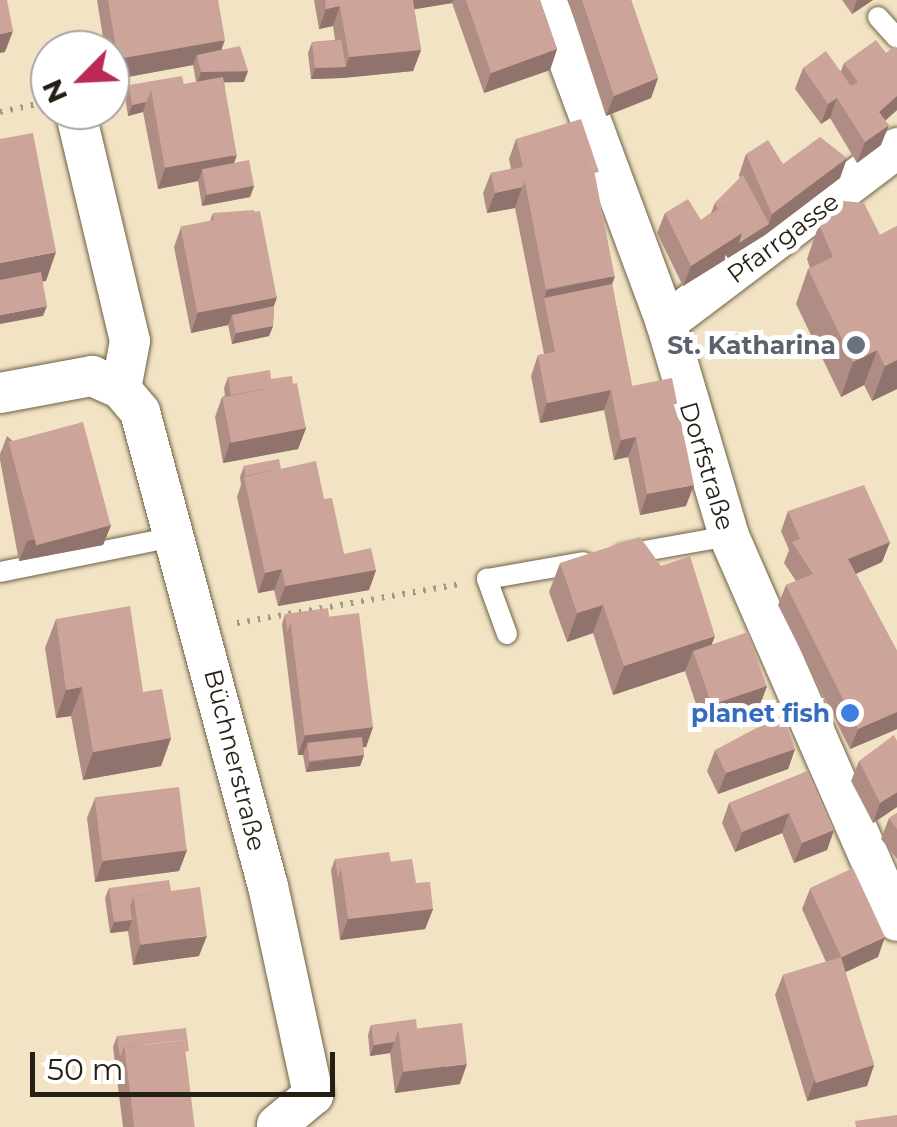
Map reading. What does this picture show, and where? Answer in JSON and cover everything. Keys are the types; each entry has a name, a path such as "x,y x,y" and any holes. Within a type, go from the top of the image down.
{"street":[{"name":"Dorfstraße","path":"546,0 666,323 729,536 897,922"},
{"path":"0,393 92,376 121,389 130,341 79,130"},
{"name":"Pfarrgasse","path":"666,323 897,148"},
{"name":"Büchnerstraße","path":"121,389 140,412 178,536 312,1095 277,1125"}],"lane":[{"path":"878,17 897,38"},
{"path":"0,572 178,536"},
{"path":"508,634 487,579 729,536"}],"path":[{"path":"0,112 30,106"},
{"path":"202,629 487,579"}],"building":[{"path":"0,0 7,0 13,31 0,34"},
{"path":"108,0 218,0 225,40 130,57 130,30 113,30"},
{"path":"325,0 413,0 421,50 349,57 340,6 326,9"},
{"path":"466,0 540,0 557,49 491,73"},
{"path":"582,0 631,0 658,78 614,96"},
{"path":"341,40 346,67 315,68 312,42"},
{"path":"876,40 886,53 895,46 897,49 897,96 879,112 889,125 865,142 837,98 828,104 803,68 826,51 851,86 858,82 844,63"},
{"path":"240,46 248,71 201,72 197,55"},
{"path":"182,76 184,85 151,91 146,102 132,105 130,85"},
{"path":"223,77 237,155 165,167 151,90"},
{"path":"581,119 599,172 594,173 593,165 525,180 522,187 495,193 491,173 523,167 516,139"},
{"path":"33,133 56,252 0,263 0,139"},
{"path":"820,137 847,158 772,214 746,154 768,140 783,164"},
{"path":"249,160 254,186 207,195 202,169"},
{"path":"593,165 615,276 546,289 524,178"},
{"path":"743,175 769,224 739,243 742,233 725,205 718,209 715,203"},
{"path":"688,199 701,220 725,205 742,233 691,266 665,213"},
{"name":"St. Katharina","path":"835,200 864,203 880,235 897,226 897,360 885,366 877,350 853,362 808,269 833,257 819,224"},
{"path":"260,211 277,297 197,313 180,226"},
{"path":"255,212 214,221 213,213"},
{"path":"41,272 47,306 0,315 0,280"},
{"path":"612,284 632,386 672,378 694,485 647,494 636,437 621,440 611,390 547,403 538,355 555,352 544,298"},
{"path":"274,306 273,326 236,333 232,315"},
{"path":"270,370 271,379 292,376 293,384 231,395 228,377"},
{"path":"297,383 306,428 231,443 222,398"},
{"path":"83,422 111,525 36,545 9,442"},
{"path":"279,459 281,469 246,476 244,466"},
{"path":"316,461 324,499 332,498 344,554 371,548 376,570 285,586 282,569 265,573 244,477"},
{"path":"864,485 890,542 848,559 897,651 897,712 858,729 786,585 813,574 792,542 800,539 788,511"},
{"path":"640,537 661,566 690,556 715,636 624,666 603,605 577,613 560,563"},
{"path":"130,606 143,692 162,689 171,738 93,752 82,687 66,690 56,619"},
{"path":"328,608 329,617 291,622 287,632 285,614"},
{"path":"359,613 373,727 305,736 291,621"},
{"path":"748,632 767,686 712,705 693,651"},
{"path":"783,714 795,749 726,773 715,750"},
{"path":"894,735 897,792 880,803 859,761"},
{"path":"362,737 364,755 309,761 307,743"},
{"path":"808,771 834,830 802,843 789,813 742,832 729,803"},
{"path":"179,787 187,851 102,861 95,797"},
{"path":"897,813 897,829 889,818"},
{"path":"389,852 391,862 341,868 338,878 335,859"},
{"path":"412,859 416,883 430,882 433,909 348,919 341,868"},
{"path":"853,868 885,937 842,957 809,888"},
{"path":"169,880 171,891 134,896 130,906 132,920 114,922 109,888"},
{"path":"200,887 207,936 140,945 134,896"},
{"path":"841,957 874,1065 816,1083 783,975"},
{"path":"416,1019 417,1029 398,1031 394,1042 374,1045 371,1025"},
{"path":"462,1023 467,1064 403,1071 398,1031"},
{"path":"186,1028 189,1051 185,1052 184,1040 124,1047 120,1057 117,1036"},
{"path":"184,1040 195,1127 134,1127 124,1047"},
{"path":"897,1115 897,1127 856,1127 855,1121"}],"place":[{"name":"St. Katharina","path":"856,345"},
{"name":"planet fish","path":"850,713"}]}
